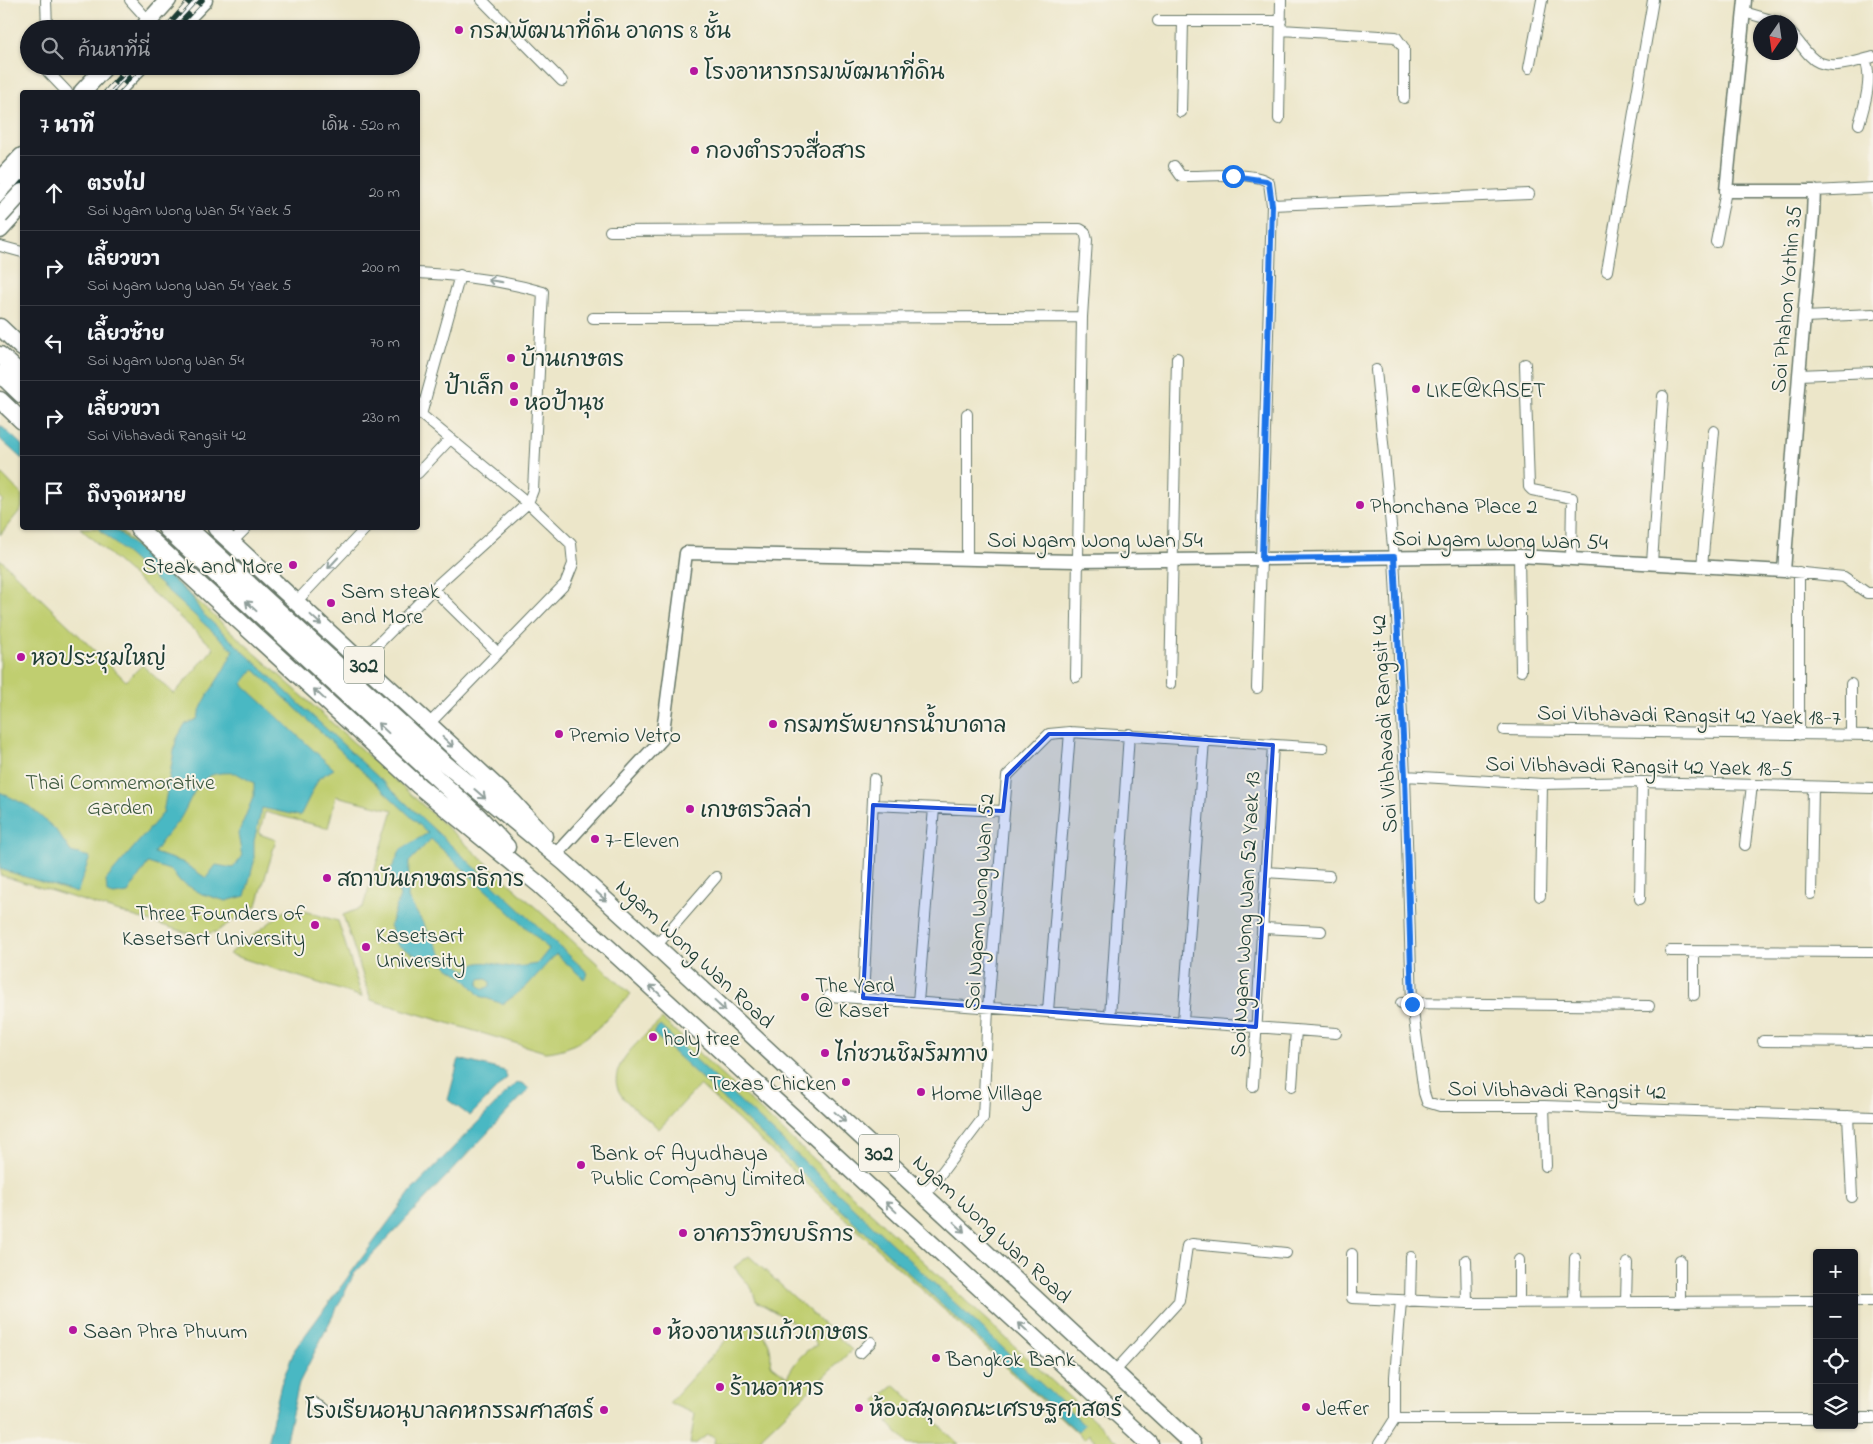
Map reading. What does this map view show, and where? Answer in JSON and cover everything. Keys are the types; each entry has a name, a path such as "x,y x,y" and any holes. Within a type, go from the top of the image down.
{"main road":[{"path":"153,20 168,0"},
{"path":"155,20 180,0"},
{"path":"185,20 204,0"},
{"path":"197,20 216,0"},
{"path":"84,90 98,75"},
{"path":"97,90 111,75"},
{"path":"117,90 131,75"},
{"path":"131,90 145,75"},
{"path":"0,180 20,158"},
{"path":"0,196 20,173"},
{"path":"0,230 20,196"},
{"path":"0,201 12,212"},
{"path":"0,327 20,346"},
{"path":"0,355 20,374"},
{"path":"0,374 20,393"},
{"path":"0,400 20,419"},
{"name":"302","path":"140,530 419,786 542,886 1150,1444"},
{"name":"302","path":"168,530 479,817 542,886"},
{"name":"Ngam Wong Wan Road","path":"190,530 442,762 561,858 1192,1444"},
{"name":"Ngam Wong Wan Road","path":"218,530 513,802 561,858"}],"street":[{"path":"46,0 47,20"},
{"path":"130,0 144,20"},
{"path":"482,0 562,81"},
{"path":"1279,118 1281,0"},
{"path":"1529,68 1542,0"},
{"path":"1607,271 1653,0"},
{"path":"1716,242 1726,191 1744,6 1763,15"},
{"path":"1158,21 1281,26 1396,37 1404,48 1404,98"},
{"path":"1181,112 1183,21"},
{"path":"1798,42 1811,58 1818,62 1839,65 1869,59 1872,81 1859,124"},
{"path":"51,75 65,90"},
{"path":"1174,166 1181,176 1261,178 1269,183 1272,205 1258,688"},
{"path":"1814,191 1873,188"},
{"name":"Soi Phahon Yothin 35","path":"1726,191 1814,191 1784,570"},
{"path":"1272,205 1529,194"},
{"path":"610,231 1080,229 1085,232 1087,240 1082,317 1076,677"},
{"path":"0,246 20,251"},
{"path":"361,662 433,589 528,503 533,490 543,292 513,284 460,275 420,273"},
{"path":"420,411 460,275"},
{"path":"1804,317 1873,314"},
{"path":"593,318 1082,317"},
{"path":"1170,684 1177,358"},
{"path":"1525,364 1529,487 1532,490 1572,498 1571,559"},
{"name":"Soi Vibhavadi Rangsit 42","path":"1376,370 1394,557 1405,776 1412,1004 1424,1093 1427,1102 1440,1106 1544,1106 1873,1117"},
{"path":"1799,375 1873,372"},
{"path":"1652,563 1663,396"},
{"path":"966,414 967,559"},
{"path":"420,415 528,503 570,544 573,564 565,584 429,724"},
{"path":"1702,567 1714,430"},
{"path":"420,471 450,439"},
{"path":"232,542 244,530"},
{"path":"296,602 364,530"},
{"name":"Soi Ngam Wong Wan 54","path":"561,858 662,739 686,553 1078,561 1172,558 1262,559 1519,556 1784,570 1844,577 1867,593 1873,593"},
{"path":"1519,556 1521,671"},
{"path":"1799,572 1799,734"},
{"path":"433,589 497,652"},
{"path":"1851,684 1851,735"},
{"name":"Soi Vibhavadi Rangsit 42 Yaek 18-7","path":"1504,730 1873,735"},
{"path":"1048,1011 1070,732"},
{"name":"Soi Ngam Wong Wan 52","path":"924,1196 983,1118 988,1008 1007,776 1050,734 1070,732 1129,734 1323,748"},
{"path":"1110,1016 1129,734"},
{"path":"1183,1021 1204,740"},
{"name":"Soi Ngam Wong Wan 52 Yaek 13","path":"1253,1086 1273,745"},
{"name":"Soi Vibhavadi Rangsit 42 Yaek 18-5","path":"1405,776 1542,784 1642,782 1873,788"},
{"path":"863,998 874,779"},
{"path":"1640,899 1642,782"},
{"path":"1540,896 1542,784"},
{"path":"1745,845 1752,785"},
{"path":"1810,894 1813,787"},
{"path":"873,805 1004,811"},
{"path":"918,1002 934,808"},
{"path":"1266,872 1329,876"},
{"path":"656,946 716,877"},
{"path":"1262,928 1321,932"},
{"path":"1670,951 1873,952"},
{"path":"1694,952 1694,995"},
{"path":"829,996 1336,1033"},
{"path":"1401,1003 1649,1006"},
{"path":"1292,1086 1296,1030"},
{"path":"1763,1041 1873,1042"},
{"path":"1544,1106 1546,1166"},
{"path":"1848,1116 1852,1197"},
{"path":"1115,1371 1179,1301 1188,1246 1192,1244 1286,1253"},
{"path":"1352,1254 1352,1298 1467,1303 1813,1301"},
{"path":"1379,1444 1396,1419 1394,1377 1411,1257"},
{"path":"1574,1302 1575,1258"},
{"path":"1466,1260 1467,1303"},
{"path":"1519,1260 1519,1302"},
{"path":"1680,1260 1680,1302"},
{"path":"1626,1302 1627,1263"},
{"path":"1858,1301 1873,1301"},
{"path":"860,1353 871,1342"},
{"path":"313,1402 325,1409"},
{"path":"1858,1418 1873,1418"},
{"path":"1396,1419 1813,1419"}],"highlighted area":[{"path":"1049,734 1129,734 1273,745 1256,1027 863,998 873,805 1003,811 1007,776"}],"green space":[{"path":"0,472 20,493 20,510 0,535 0,504 3,500 0,497"},
{"name":"Thai Commemorative Garden","path":"82,530 119,530 631,994 603,1023 582,1040 559,1050 545,1052 371,1000 343,915 363,907 393,810 336,796 328,828 265,812 259,834 276,840 257,905 216,932 194,935 0,875 0,559 126,681 142,665 174,694 214,648"},
{"path":"290,907 338,921 362,997 229,954"},
{"path":"662,1019 1120,1444 1098,1444 1089,1434 1084,1439 700,1085 659,1129 629,1104 621,1095 617,1084 617,1074 621,1063 628,1053"},
{"path":"749,1256 852,1350 762,1436 758,1444 714,1444 715,1437 707,1435 695,1444 690,1444 695,1414 669,1403 736,1329 756,1326 769,1343 771,1353 770,1364 787,1377 803,1354 817,1345 803,1328 756,1301 752,1289 734,1267"},
{"path":"895,1385 959,1444 908,1444 888,1423 892,1418 875,1401"}],"water":[{"path":"0,425 20,443 20,457 0,439"},
{"path":"100,530 116,530 192,597 201,612 588,973 584,979 556,954 526,987 503,1004 480,996 464,978 441,962 417,956 397,945 390,925 400,896 390,872 401,849 428,833 254,669 242,684 334,769 319,778 300,816 262,808 254,841 254,862 245,896 226,901 202,894 178,880 172,871 148,863 128,893 114,895 107,893 106,880 163,813 176,740 185,724 197,719 200,710 233,650","holes":["236,773 254,783 254,795 238,834 242,857 233,868 216,865 206,878 182,862 154,853 180,819 193,794 206,778 215,774","431,839 549,949 537,964 513,967 482,962 471,966 467,971 442,955 408,898 409,862","484,978 490,981 490,986 484,989 478,985 480,979"]},
{"path":"0,792 30,807 55,829 71,852 90,857 77,893 0,869"},
{"path":"660,1026 1085,1425 1078,1432 653,1033"},
{"path":"459,1059 505,1071 507,1078 470,1116 448,1100"},
{"path":"517,1082 524,1084 529,1089 354,1274 299,1383 285,1444 267,1444 281,1384 295,1349 412,1190"}],"railway":[{"path":"173,20 191,0"},
{"path":"183,20 202,0"},
{"path":"108,90 122,75"},
{"path":"118,90 132,75"},
{"path":"8,199 20,185"},
{"path":"0,219 20,196"}],"place":[{"name":"กรมพัฒนาที่ดิน อาคาร 8 ชั้น","path":"459,30"},
{"name":"โรงอาหารกรมพัฒนาที่ดิน","path":"694,71"},
{"name":"กองตำรวจสื่อสาร","path":"695,150"},
{"name":"บ้านเกษตร","path":"511,358"},
{"name":"ป้าเล็ก","path":"514,386"},
{"name":"LIKE@KASET","path":"1416,389"},
{"name":"หอป้านุช","path":"514,402"},
{"name":"Phonchana Place 2","path":"1360,505"},
{"name":"Steak and More","path":"293,565"},
{"name":"Sam steak and More","path":"331,603"},
{"name":"หอประชุมใหญ่","path":"21,657"},
{"name":"กรมทรัพยากรน้ำบาดาล","path":"773,724"},
{"name":"Premio Vetro","path":"559,734"},
{"name":"เกษตรวิลล่า","path":"690,809"},
{"name":"7-Eleven","path":"595,839"},
{"name":"สถาบันเกษตราธิการ","path":"327,878"},
{"name":"Three Founders of Kasetsart University","path":"315,925"},
{"name":"Kasetsart University","path":"366,947"},
{"name":"The Yard @ Kaset","path":"805,997"},
{"name":"holy tree","path":"653,1037"},
{"name":"ไก่ชวนชิมริมทาง","path":"825,1053"},
{"name":"Texas Chicken","path":"846,1082"},
{"name":"Home Village","path":"921,1092"},
{"name":"Bank of Ayudhaya Public Company Limited","path":"581,1165"},
{"name":"อาคารวิทยบริการ","path":"683,1233"},
{"name":"Saan Phra Phuum","path":"73,1330"},
{"name":"ห้องอาหารแก้วเกษตร","path":"657,1331"},
{"name":"Bangkok Bank","path":"936,1358"},
{"name":"ร้านอาหาร","path":"720,1387"},
{"name":"Jeffer","path":"1306,1407"},
{"name":"ห้องสมุดคณะเศรษฐศาสตร์","path":"859,1408"},
{"name":"โรงเรียนอนุบาลคหกรรมศาสตร์","path":"604,1410"}],"route":[{"path":"1233,176 1261,178 1269,183 1272,205 1262,559 1394,557 1405,776 1412,1004"}]}
